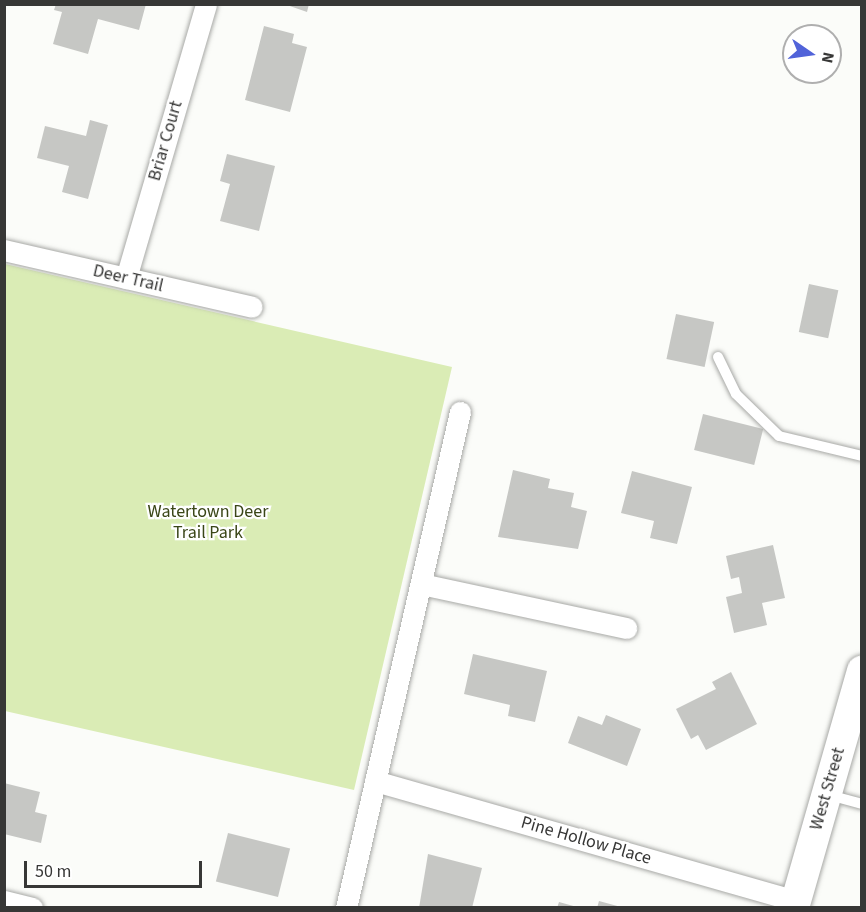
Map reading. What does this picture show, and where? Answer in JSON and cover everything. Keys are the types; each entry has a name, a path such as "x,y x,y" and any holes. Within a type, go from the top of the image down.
{"street":[{"name":"Briar Court","path":"126,278 206,4"},
{"name":"Deer Trail","path":"4,250 252,307"},
{"path":"346,908 460,412"},
{"path":"421,584 626,628"},
{"name":"West Street","path":"795,904 861,671"},
{"name":"Pine Hollow Place","path":"375,781 795,904"},
{"path":"4,901 32,908"}],"lane":[{"path":"718,357 736,394 779,436 861,456"},
{"path":"826,794 861,804"}],"green space":[{"name":"Watertown Deer Trail Park","path":"5,264 452,367 354,790 5,711"}],"building":[{"path":"56,4 146,4 139,30 98,19 88,54 53,44 62,12 54,10"},
{"path":"284,4 309,4 307,12"},
{"path":"264,26 294,34 292,43 307,47 290,112 245,100"},
{"path":"90,120 108,125 88,199 62,192 69,166 37,158 45,126 86,136"},
{"path":"227,154 275,166 259,231 220,221 230,184 220,181"},
{"path":"809,284 838,290 828,338 799,332"},
{"path":"676,314 714,322 705,367 666,359"},
{"path":"703,414 763,429 754,465 694,450"},
{"path":"513,470 550,479 548,488 574,493 571,507 587,511 578,549 498,537"},
{"path":"632,471 692,487 677,544 650,538 654,521 621,513"},
{"path":"773,545 785,598 762,603 767,625 734,633 726,597 742,593 739,577 731,579 726,556"},
{"path":"473,654 547,671 535,722 508,716 510,705 464,694"},
{"path":"731,672 757,724 706,750 698,735 691,739 676,709 716,689 712,682"},
{"path":"606,715 641,729 627,766 568,743 578,716 602,725"},
{"path":"4,783 40,792 35,812 47,815 41,843 4,834"},
{"path":"228,833 290,848 278,897 216,882"},
{"path":"428,854 482,868 472,908 419,908"},
{"path":"599,901 621,907 621,908 597,908"},
{"path":"559,902 577,907 577,908 557,908"}]}
